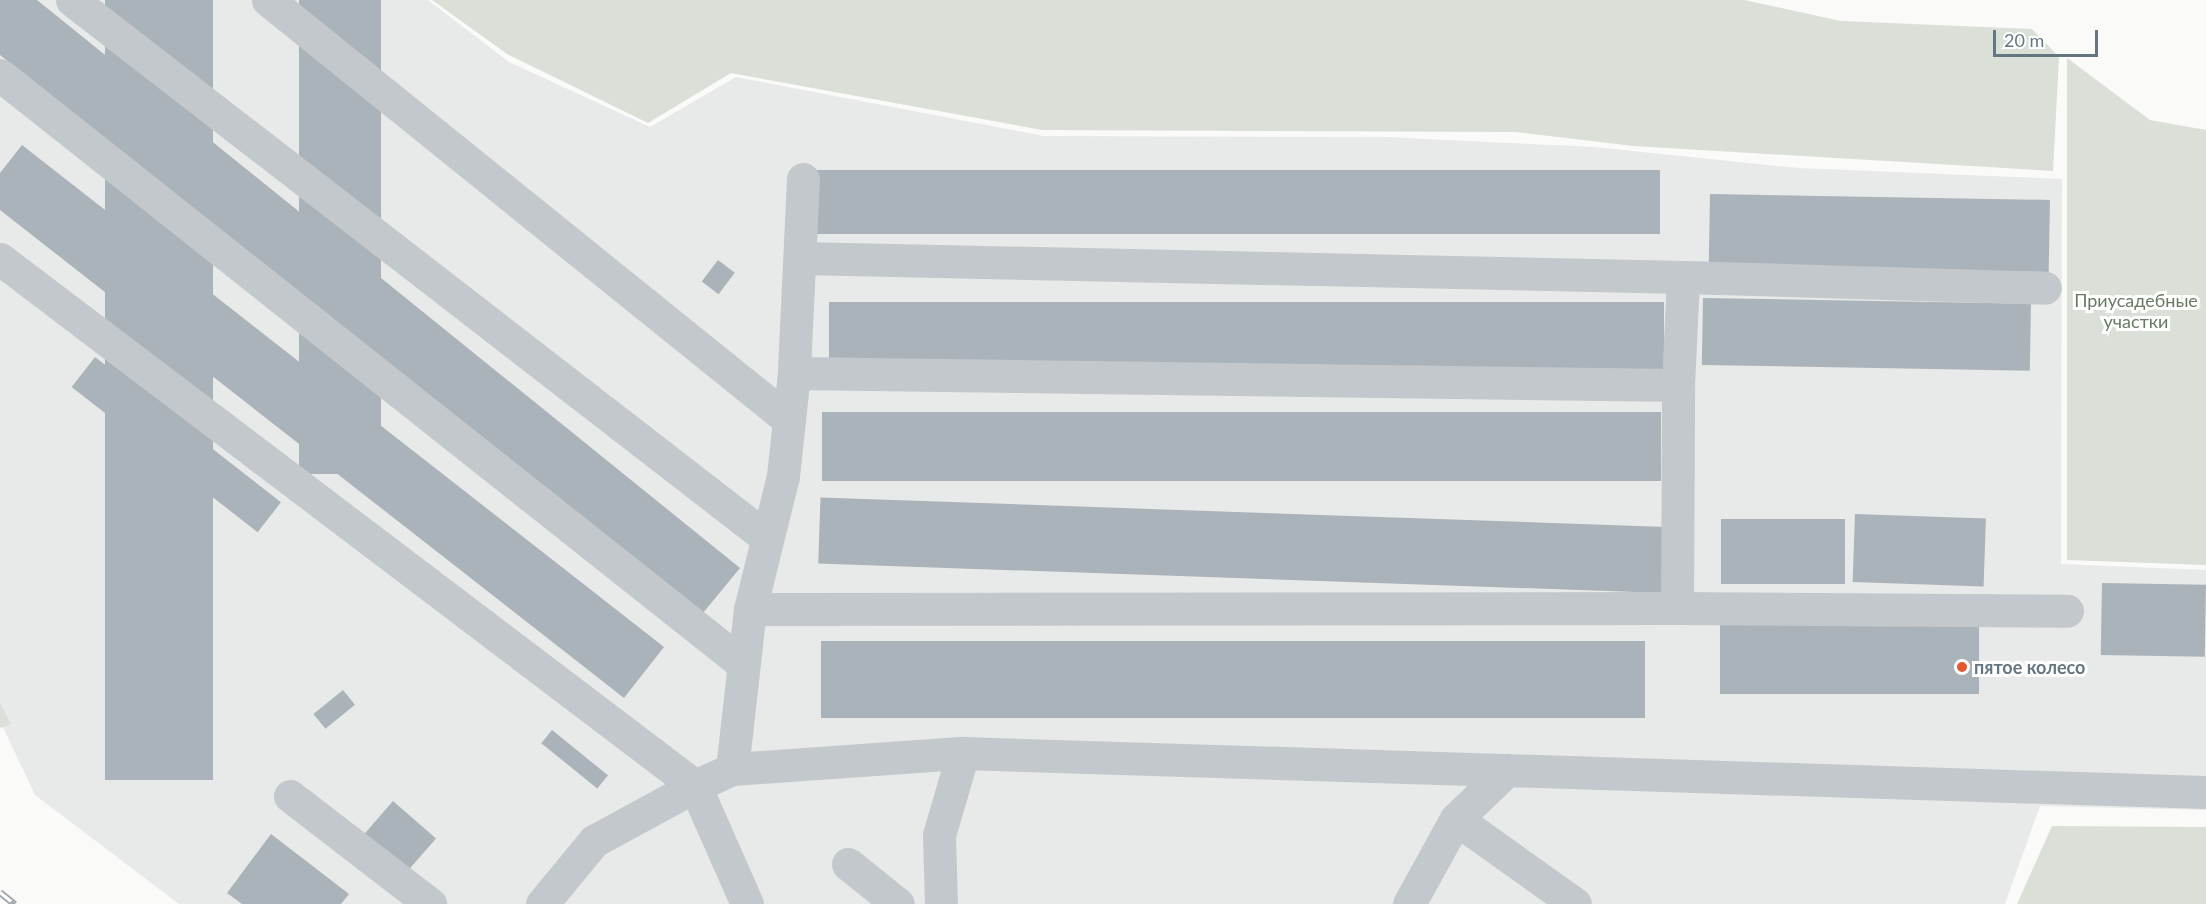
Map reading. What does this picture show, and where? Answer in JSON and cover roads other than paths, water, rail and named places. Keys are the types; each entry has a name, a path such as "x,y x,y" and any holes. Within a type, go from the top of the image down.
{"street":[{"path":"72,0 767,538"},
{"path":"268,0 789,420"},
{"path":"0,75 742,663"},
{"path":"732,769 742,663 750,609 783,476 794,373 803,178"},
{"path":"800,258 1683,277 2045,288"},
{"path":"0,259 696,786 747,904"},
{"path":"1677,608 1678,385 1683,277"},
{"path":"794,373 1678,385"},
{"path":"750,609 1677,608 2067,611"},
{"path":"542,904 594,841 732,769 963,753 2206,792"},
{"path":"941,904 939,836 963,753"},
{"path":"1409,904 1456,819 1507,770"},
{"path":"290,796 430,904"},
{"path":"1456,819 1575,904"},
{"path":"848,864 898,904"}],"railway":[{"path":"0,892 15,904"}],"place":[{"name":"пятое колесо","path":"1962,667"}],"park label":[{"name":"Приусадебные участки","path":"2136,311"}]}
